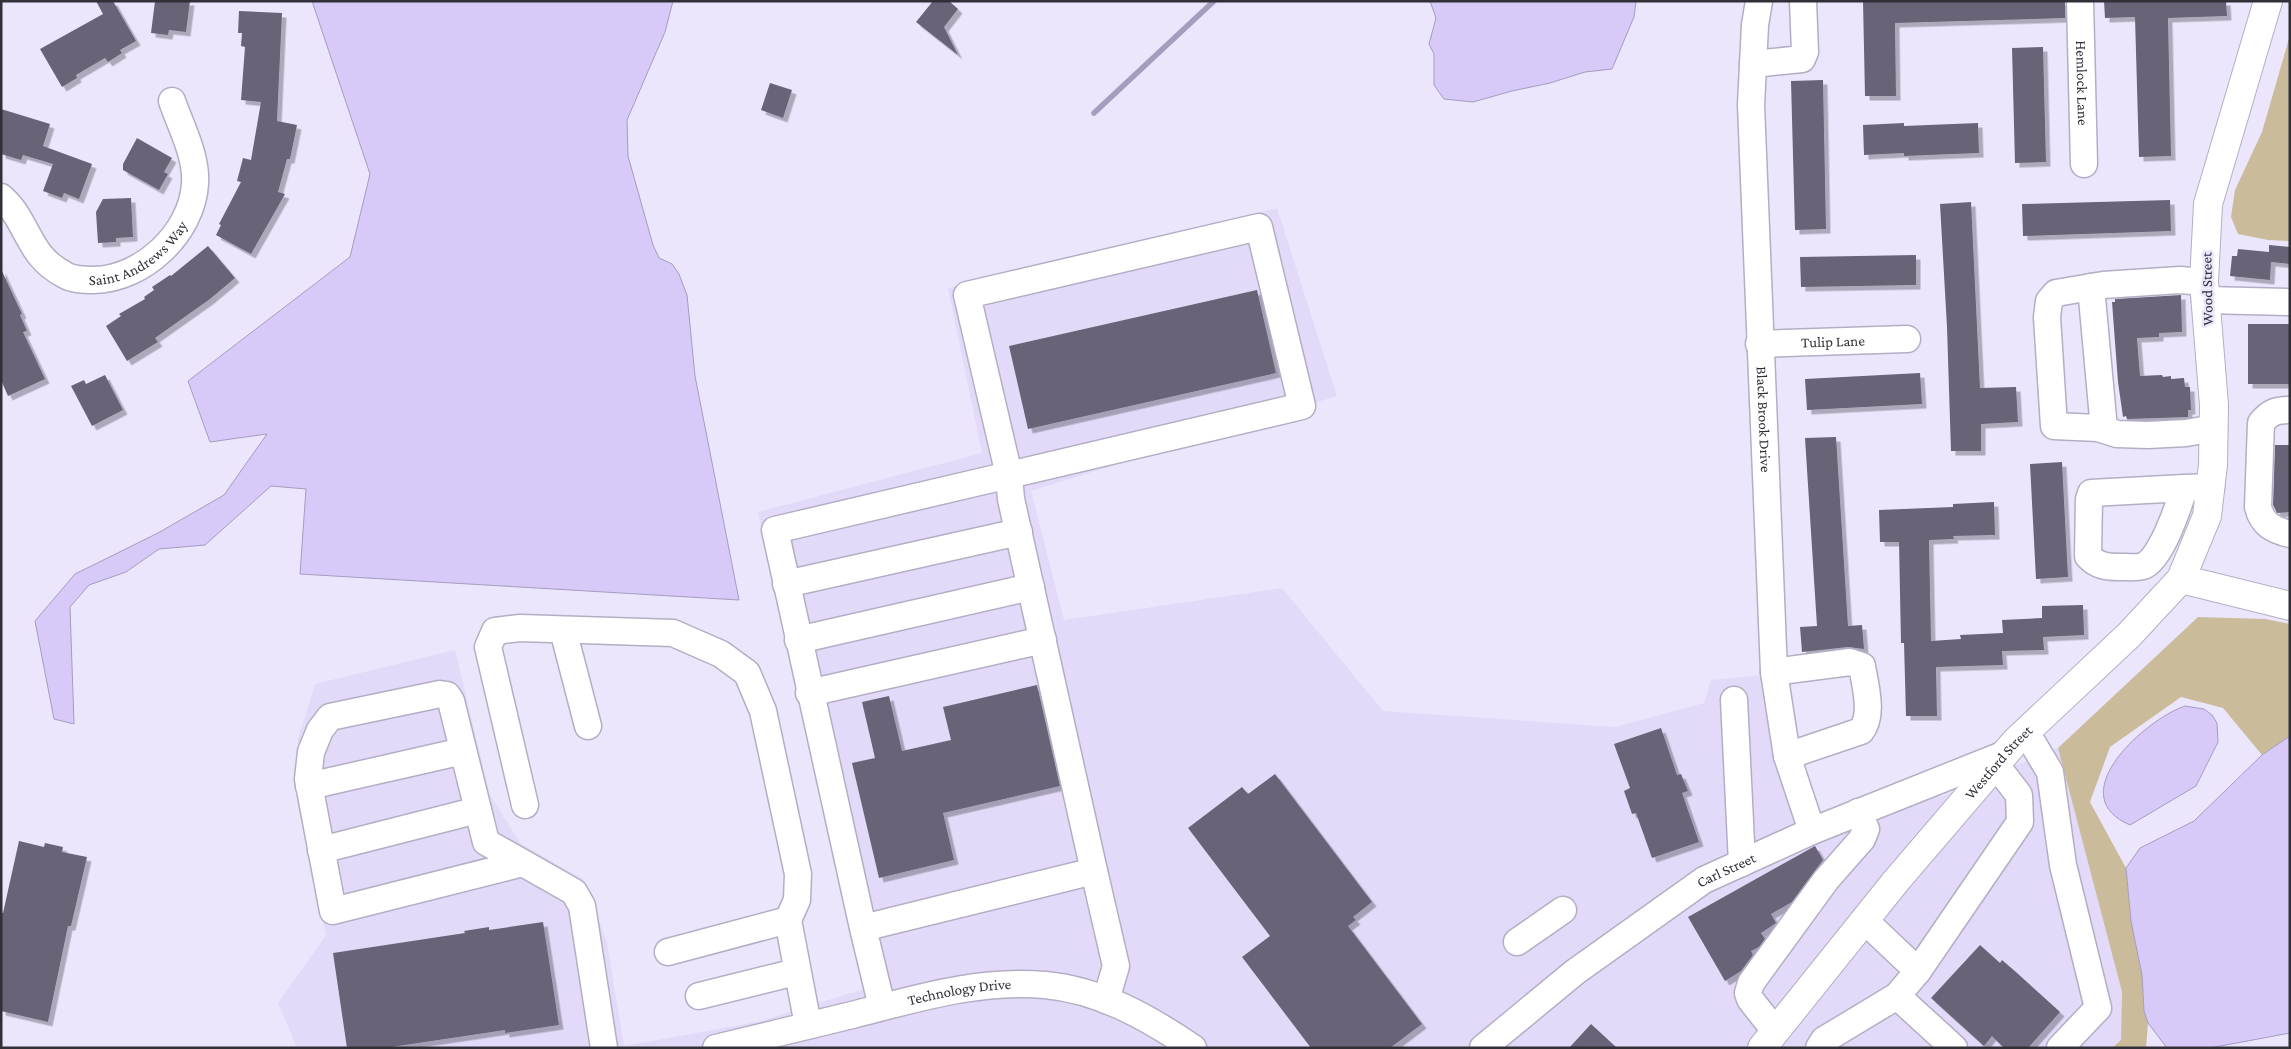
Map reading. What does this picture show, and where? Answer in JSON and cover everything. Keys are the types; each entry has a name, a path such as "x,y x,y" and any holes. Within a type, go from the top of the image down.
{"main road":[{"name":"Wood Street","path":"2181,579 2207,516 2198,487 2214,428 2205,291 2208,204 2268,1"},
{"path":"2181,579 2290,606"},
{"name":"Westford Street","path":"1769,1040 1864,920 2001,759 2026,732 2128,636 2181,579"}],"street":[{"name":"Black Brook Drive","path":"1759,1 1751,106 1774,672 1787,756 1812,831"},
{"path":"1753,64 1802,59 1805,52 1803,1"},
{"name":"Hemlock Lane","path":"2080,1 2084,164"},
{"name":"Saint Andrews Way","path":"1,197 16,216 32,247 48,264 66,276 84,280 109,280 134,272 159,252 183,225 192,203 196,183 193,158 172,101"},
{"path":"882,1007 809,693 775,530 1009,475 1302,406 1259,227 967,294 1009,475 1011,499 1116,966 1106,1000"},
{"path":"2214,428 2186,433 2148,435 2117,434 2104,429 2054,426 2047,317 2049,301 2056,293 2092,287 2180,280 2205,291 2290,302"},
{"path":"2092,287 2104,429"},
{"name":"Tulip Lane","path":"1760,344 1907,339"},
{"path":"2290,410 2277,410 2268,414 2261,423 2258,507 2260,516 2267,524 2275,530 2290,534"},
{"path":"786,584 1019,532"},
{"path":"798,640 1031,587"},
{"path":"524,805 488,647 495,630 520,628 673,634 721,654 747,673 763,711 798,874 797,900 788,920 796,972 808,1025"},
{"path":"562,630 588,726"},
{"path":"809,693 1043,640"},
{"path":"1774,672 1850,662 1862,666 1867,702 1867,725 1861,731 1787,756"},
{"path":"523,863 333,911 308,779 311,752 320,730 330,717 440,694 447,695 451,700 486,842 523,863 574,892 582,906 604,1048"},
{"path":"1734,700 1742,863"},
{"path":"2026,732 2050,772 2063,865 2098,1008 2060,1048"},
{"path":"309,786 463,751"},
{"path":"1818,1048 1824,1040 1897,996 1918,971 2020,822 2019,795 2001,759"},
{"name":"Carl Street","path":"1482,1048 1575,972 1704,880 1858,812 2001,759"},
{"path":"321,850 478,810"},
{"path":"1769,1040 1748,993 1751,983 1826,880 1862,839 1866,829 1858,812"},
{"path":"863,928 1094,871"},
{"path":"1517,942 1563,910"},
{"path":"668,952 788,920"},
{"path":"1864,920 1918,971"},
{"path":"699,996 796,972"},
{"name":"Technology Drive","path":"716,1048 959,989 1003,984 1046,985 1106,1000 1158,1024 1193,1048"},
{"path":"1897,996 1954,1048"}],"shaded area":[{"path":"312,1 673,1 665,32 627,120 628,156 653,245 659,258 672,264 679,274 687,295 695,376 739,600 300,574 306,489 271,486 205,545 159,549 126,572 89,585 70,607 74,724 54,719 35,621 75,574 158,533 224,495 267,434 210,442 188,381 350,257 370,174"},
{"path":"1430,1 1636,1 1634,17 1612,69 1585,72 1550,83 1473,102 1444,99 1434,85 1434,54 1429,44 1436,18"},
{"path":"2290,35 2290,241 2268,240 2238,234 2231,217 2235,190 2262,132"},
{"path":"1277,208 1337,396 1031,491 1064,620 1282,588 1383,711 1615,727 1704,703 1711,680 1764,675 1794,820 1943,796 2058,748 2122,992 2121,1041 2112,1048 297,1048 278,1003 326,935 298,807 298,739 315,684 455,650 490,795 520,843 584,880 607,943 624,1046 757,1022 864,989 758,512 982,453 948,288"},
{"path":"2198,617 2265,619 2290,624 2290,736 2262,755 2223,708 2181,697 2110,747 2090,802 2126,868 2131,921 2142,975 2144,1011 2148,1023 2146,1048 2112,1048 2121,1040 2122,992 2058,748"},
{"path":"2185,706 2204,709 2212,715 2217,723 2218,742 2196,786 2130,825 2111,812 2104,796 2106,778 2117,759 2132,741 2150,726"},
{"path":"2290,736 2290,1033 2210,1048 2167,1048 2148,1023 2144,1011 2142,975 2131,921 2126,868 2140,848 2194,821 2262,755"}],"building":[{"path":"96,1 113,1 136,41 120,50 122,53 108,62 105,58 76,75 77,78 62,87 40,49 103,14"},
{"path":"155,1 190,1 186,32 169,30 168,35 151,33"},
{"path":"933,1 949,1 958,9 944,27 958,55 916,22"},
{"path":"1863,1 2065,1 2065,18 1895,23 1896,96 1865,96"},
{"path":"2104,1 2226,1 2227,16 2168,18 2171,156 2139,157 2135,17 2105,18"},
{"path":"239,11 282,13 277,121 297,125 290,159 287,159 278,192 285,194 251,254 216,235 221,225 219,224 241,182 237,181 243,158 251,160 261,102 241,100 245,47 241,46 242,33 238,33"},
{"path":"2043,47 2046,162 2015,163 2012,48"},
{"path":"1823,80 1826,229 1795,230 1791,81"},
{"path":"770,83 792,90 783,118 761,110"},
{"path":"1,109 50,124 43,146 92,164 79,199 64,193 62,198 43,191 53,164 23,155 21,160 1,154"},
{"path":"1904,123 1904,126 1978,123 1979,153 1904,156 1904,153 1864,155 1863,125"},
{"path":"137,138 172,158 164,172 168,174 159,190 123,170 123,164"},
{"path":"131,198 133,237 116,238 116,242 98,243 96,212 103,199"},
{"path":"2170,200 2171,231 2023,236 2022,204"},
{"path":"1971,202 1980,388 2016,387 2018,422 1981,424 1981,451 1951,451 1947,327 1940,204"},
{"path":"2269,245 2290,247 2290,264 2271,262 2270,280 2230,276 2232,256 2237,256 2238,249 2269,252"},
{"path":"208,246 235,278 210,299 155,338 158,342 127,361 106,326 121,316 119,314 145,299 144,297 154,290 152,287 171,276"},
{"path":"1916,255 1916,285 1801,287 1800,257"},
{"path":"1,269 22,314 20,315 27,331 23,332 45,379 8,396 1,380"},
{"path":"1257,290 1276,373 1028,429 1009,346"},
{"path":"2181,295 2182,332 2159,333 2159,337 2137,338 2140,376 2162,375 2163,377 2171,376 2171,379 2184,378 2185,387 2190,387 2191,410 2188,410 2188,417 2127,419 2126,416 2123,417 2118,382 2112,302 2115,302 2115,299"},
{"path":"2248,324 2290,324 2290,384 2248,384"},
{"path":"1920,373 1922,404 1807,410 1805,379"},
{"path":"105,375 123,410 92,426 71,386 84,380 86,384"},
{"path":"1836,437 1848,626 1862,625 1864,649 1848,647 1802,652 1800,627 1817,626 1805,438"},
{"path":"2275,445 2290,445 2290,512 2277,513 2273,505"},
{"path":"2062,462 2068,577 2036,579 2030,464"},
{"path":"1994,502 1995,535 1953,536 1954,539 1929,540 1931,641 1961,639 1960,635 2003,633 2002,620 2042,618 2042,606 2083,605 2084,635 2043,637 2044,650 2002,651 2003,665 1936,667 1937,716 1906,716 1904,643 1901,643 1899,542 1880,542 1879,510 1953,507 1953,504"},
{"path":"1037,685 1060,786 943,813 954,860 879,878 852,763 875,758 862,702 889,696 902,751 951,740 943,707"},
{"path":"1661,728 1677,775 1681,774 1688,791 1682,793 1699,842 1652,858 1636,813 1632,814 1624,791 1630,788 1614,744"},
{"path":"1275,774 1372,902 1353,917 1356,920 1348,926 1422,1024 1390,1048 1311,1048 1242,957 1270,936 1188,828 1242,787 1248,794"},
{"path":"19,841 44,847 45,843 63,847 62,852 87,857 71,926 68,926 48,1022 1,1011 1,913 3,913"},
{"path":"1815,846 1823,860 1792,902 1771,914 1776,923 1761,933 1765,939 1759,947 1751,951 1753,955 1741,971 1725,981 1688,917"},
{"path":"543,922 559,1025 505,1033 505,1030 385,1048 347,1048 333,953 465,933 464,931 489,927 489,930"},
{"path":"1980,945 2000,963 2002,960 2060,1012 2028,1048 2004,1048 1992,1036 1984,1046 1931,998"},
{"path":"1591,1024 1617,1048 1569,1048"}],"waterway":[{"path":"1094,113 1214,1"}]}
